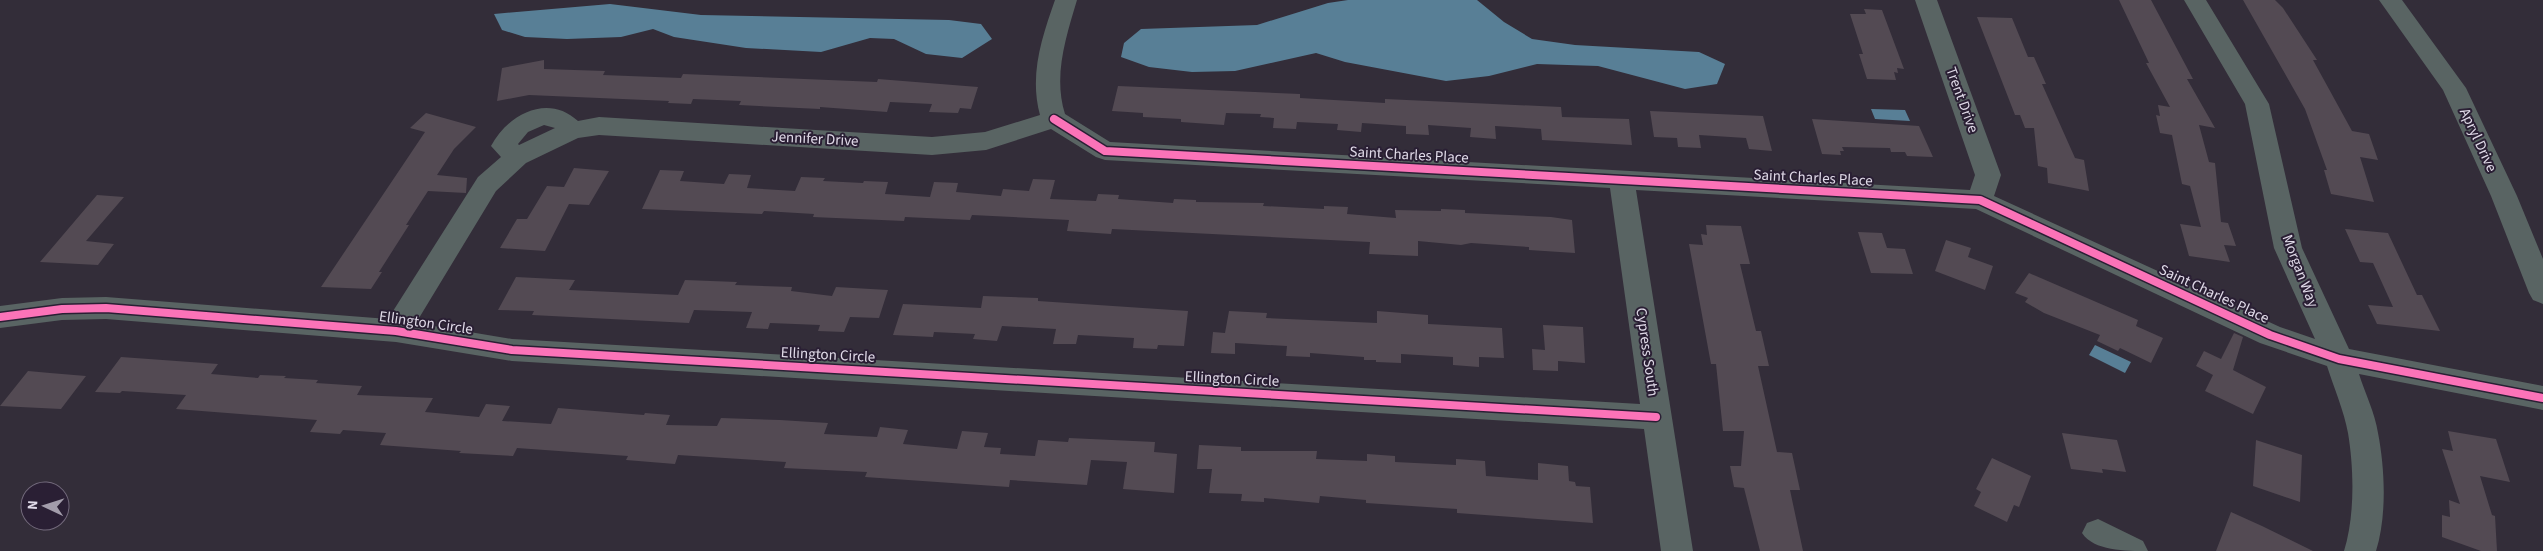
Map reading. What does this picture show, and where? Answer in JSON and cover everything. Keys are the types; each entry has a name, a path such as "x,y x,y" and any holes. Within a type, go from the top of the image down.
{"street":[{"path":"1054,119 1048,104 1050,51 1066,0"},
{"name":"Trent Drive","path":"1926,0 1988,175 1980,200"},
{"name":"Morgan Way","path":"2195,0 2257,104 2288,248 2314,309 2339,359 2363,432 2368,501 2365,535 2360,551"},
{"name":"Apryl Drive","path":"2390,0 2454,88 2504,196 2543,293"},
{"name":"Jennifer Drive","path":"396,331 487,184 517,157 573,130 599,126 932,146 986,141 1054,119"},
{"name":"Saint Charles Place","path":"1054,119 1105,151 1622,182 1980,200 2270,335 2339,359 2543,398"},
{"name":"Cypress South","path":"1622,182 1677,551"},
{"name":"Ellington Circle","path":"0,317 62,310 106,308 396,331 512,350 1656,418"},
{"path":"2098,532 2132,551"}],"water":[{"path":"1348,0 1477,0 1504,22 1532,39 1575,45 1699,52 1725,64 1717,84 1685,89 1598,66 1537,64 1489,76 1446,81 1345,62 1316,53 1235,71 1192,72 1149,67 1121,57 1124,43 1141,29 1257,25 1328,3"},
{"path":"610,4 701,15 949,20 981,24 992,39 962,58 926,54 894,39 870,38 821,52 746,48 674,37 653,29 621,37 567,39 525,37 502,30 494,14"},
{"path":"1871,109 1905,110 1910,121 1875,119"},
{"path":"2095,345 2131,362 2125,373 2089,355"}],"building":[{"path":"2119,0 2151,0 2193,79 2187,79 2215,128 2199,125 2209,162 2215,163 2221,222 2228,223 2236,246 2224,245 2230,262 2189,256 2180,224 2201,227 2190,186 2182,184 2172,135 2160,133 2156,115 2160,116 2158,105 2170,107 2146,63 2149,63"},
{"path":"2243,0 2275,0 2283,8 2317,60 2313,60 2352,131 2369,134 2378,160 2360,157 2374,202 2331,194 2324,170 2327,170 2305,109"},
{"path":"1864,9 1882,10 1904,69 1897,68 1898,73 1894,72 1896,80 1867,79 1859,54 1863,54 1850,14 1866,14"},
{"path":"1977,17 2012,18 2028,57 2034,57 2046,84 2042,84 2075,158 2084,160 2089,191 2048,183 2047,168 2038,166 2034,128 2025,128 2020,115 2015,115"},
{"path":"544,60 544,69 605,71 603,75 681,78 683,74 877,82 878,79 978,87 971,109 960,108 958,113 929,112 932,104 890,102 887,112 820,107 820,109 739,105 741,101 693,99 691,104 668,103 669,101 529,95 497,101 502,68"},
{"path":"1118,86 1300,94 1300,98 1385,103 1385,99 1561,107 1562,117 1629,119 1632,145 1542,140 1541,129 1495,126 1496,139 1470,137 1471,128 1428,125 1429,135 1406,134 1406,126 1362,123 1361,132 1337,130 1338,124 1297,122 1296,129 1273,128 1274,118 1260,117 1261,114 1226,113 1224,125 1181,122 1181,119 1143,117 1143,113 1112,111"},
{"path":"1650,111 1763,116 1772,151 1749,149 1746,138 1699,135 1701,148 1678,147 1677,138 1654,137"},
{"path":"426,113 476,127 454,149 437,175 467,178 466,193 428,191 406,225 409,225 379,272 382,272 371,289 321,287 425,132 410,128"},
{"path":"1812,119 1919,126 1933,157 1907,156 1905,152 1891,152 1890,148 1842,147 1844,151 1840,151 1841,155 1822,154"},
{"path":"574,168 609,171 589,205 569,204 545,251 500,248 517,219 527,219 547,186 564,187"},
{"path":"660,170 684,171 680,181 724,184 729,174 751,175 747,188 795,191 801,177 825,178 823,181 888,182 885,194 930,197 934,182 958,183 956,192 1001,196 1003,189 1029,191 1033,179 1055,180 1050,199 1096,201 1098,194 1119,195 1118,199 1173,203 1174,199 1196,200 1196,202 1264,203 1263,206 1324,209 1324,206 1348,207 1347,214 1396,218 1395,210 1441,211 1441,209 1465,210 1465,213 1551,217 1572,220 1575,253 1529,250 1529,247 1471,243 1461,245 1418,241 1418,256 1369,254 1370,242 1112,229 1111,234 1067,231 1069,220 972,215 970,220 905,217 904,221 813,217 814,214 764,211 762,214 642,209"},
{"path":"97,195 124,197 86,241 114,244 98,265 40,262"},
{"path":"1706,225 1741,226 1750,264 1740,264 1756,331 1761,331 1769,366 1758,366 1777,452 1792,453 1800,490 1790,490 1803,551 1760,551 1744,488 1734,487 1730,466 1741,466 1744,431 1723,431 1716,364 1711,364 1689,244 1703,245 1701,234 1707,235"},
{"path":"2345,229 2388,233 2417,295 2422,295 2440,331 2377,324 2368,305 2393,307 2373,263 2360,262"},
{"path":"1858,232 1882,233 1887,248 1905,249 1913,274 1871,273"},
{"path":"1946,240 1971,248 1968,257 1993,266 1985,290 1935,271"},
{"path":"2029,273 2138,320 2136,326 2163,338 2151,363 2120,348 2118,351 2097,341 2100,335 2044,313 2025,302 2028,298 2015,293"},
{"path":"516,277 575,280 569,290 678,295 685,280 737,282 735,285 792,287 791,291 832,296 836,287 888,290 879,318 850,317 844,332 818,331 820,325 770,323 768,329 746,328 752,312 694,310 689,323 532,315 534,311 498,310"},
{"path":"983,296 1038,298 1038,301 1188,311 1184,346 1158,345 1157,349 1133,348 1134,338 1078,335 1076,344 1053,344 1056,329 1002,326 997,341 973,339 975,334 934,332 933,337 893,335 903,304 981,308"},
{"path":"1229,311 1267,313 1266,318 1377,323 1377,311 1428,315 1428,324 1502,328 1504,358 1479,357 1479,367 1453,365 1453,357 1401,354 1401,363 1376,362 1376,360 1364,360 1364,357 1310,353 1310,357 1286,356 1287,346 1235,343 1235,354 1211,353 1213,332 1225,333"},
{"path":"1543,325 1583,327 1585,363 1558,361 1558,371 1533,370 1532,349 1545,350"},
{"path":"2234,333 2243,337 2233,370 2266,387 2253,414 2205,391 2213,375 2196,366 2204,351 2221,359"},
{"path":"121,357 218,364 211,374 258,378 260,375 286,376 284,378 318,380 316,383 362,386 357,395 433,398 425,412 479,417 486,404 510,406 502,421 551,424 558,408 644,415 645,413 670,415 666,425 717,426 721,418 780,420 828,423 824,434 877,437 880,427 908,430 903,444 957,449 962,431 988,433 984,447 1001,448 1000,454 1035,456 1038,440 1068,442 1069,438 1155,442 1154,452 1177,454 1174,493 1123,489 1127,462 1091,460 1087,485 1010,480 1009,487 865,477 867,472 784,468 786,462 678,455 675,464 626,460 628,456 517,448 513,456 380,445 386,433 343,430 340,434 310,432 317,420 176,409 186,395 122,391 120,393 95,392"},
{"path":"28,371 86,376 61,409 0,406"},
{"path":"2448,431 2496,439 2510,482 2480,476 2492,515 2495,516 2497,551 2481,551 2442,537 2442,515 2450,517 2449,500 2460,504 2442,449 2453,451"},
{"path":"2062,433 2117,440 2126,472 2102,469 2103,473 2071,469"},
{"path":"2256,440 2302,455 2300,502 2253,486"},
{"path":"1199,445 1241,447 1241,451 1317,451 1316,459 1367,461 1367,454 1395,456 1395,462 1456,465 1456,459 1485,461 1486,476 1538,480 1538,463 1568,466 1569,481 1575,482 1576,486 1590,487 1593,523 1457,513 1457,509 1366,503 1366,500 1320,496 1319,503 1264,498 1264,502 1241,501 1242,494 1209,493 1212,469 1197,469"},
{"path":"1992,458 2031,476 2019,507 2014,505 2007,522 1974,506 1981,492 1976,489"},
{"path":"2231,512 2262,526 2313,551 2216,551"}],"cycle path":[{"path":"1054,119 1105,151 1980,200 2270,335 2339,359 2543,398"},
{"path":"0,317 62,309 106,308 396,331 512,350 1656,417"}]}
